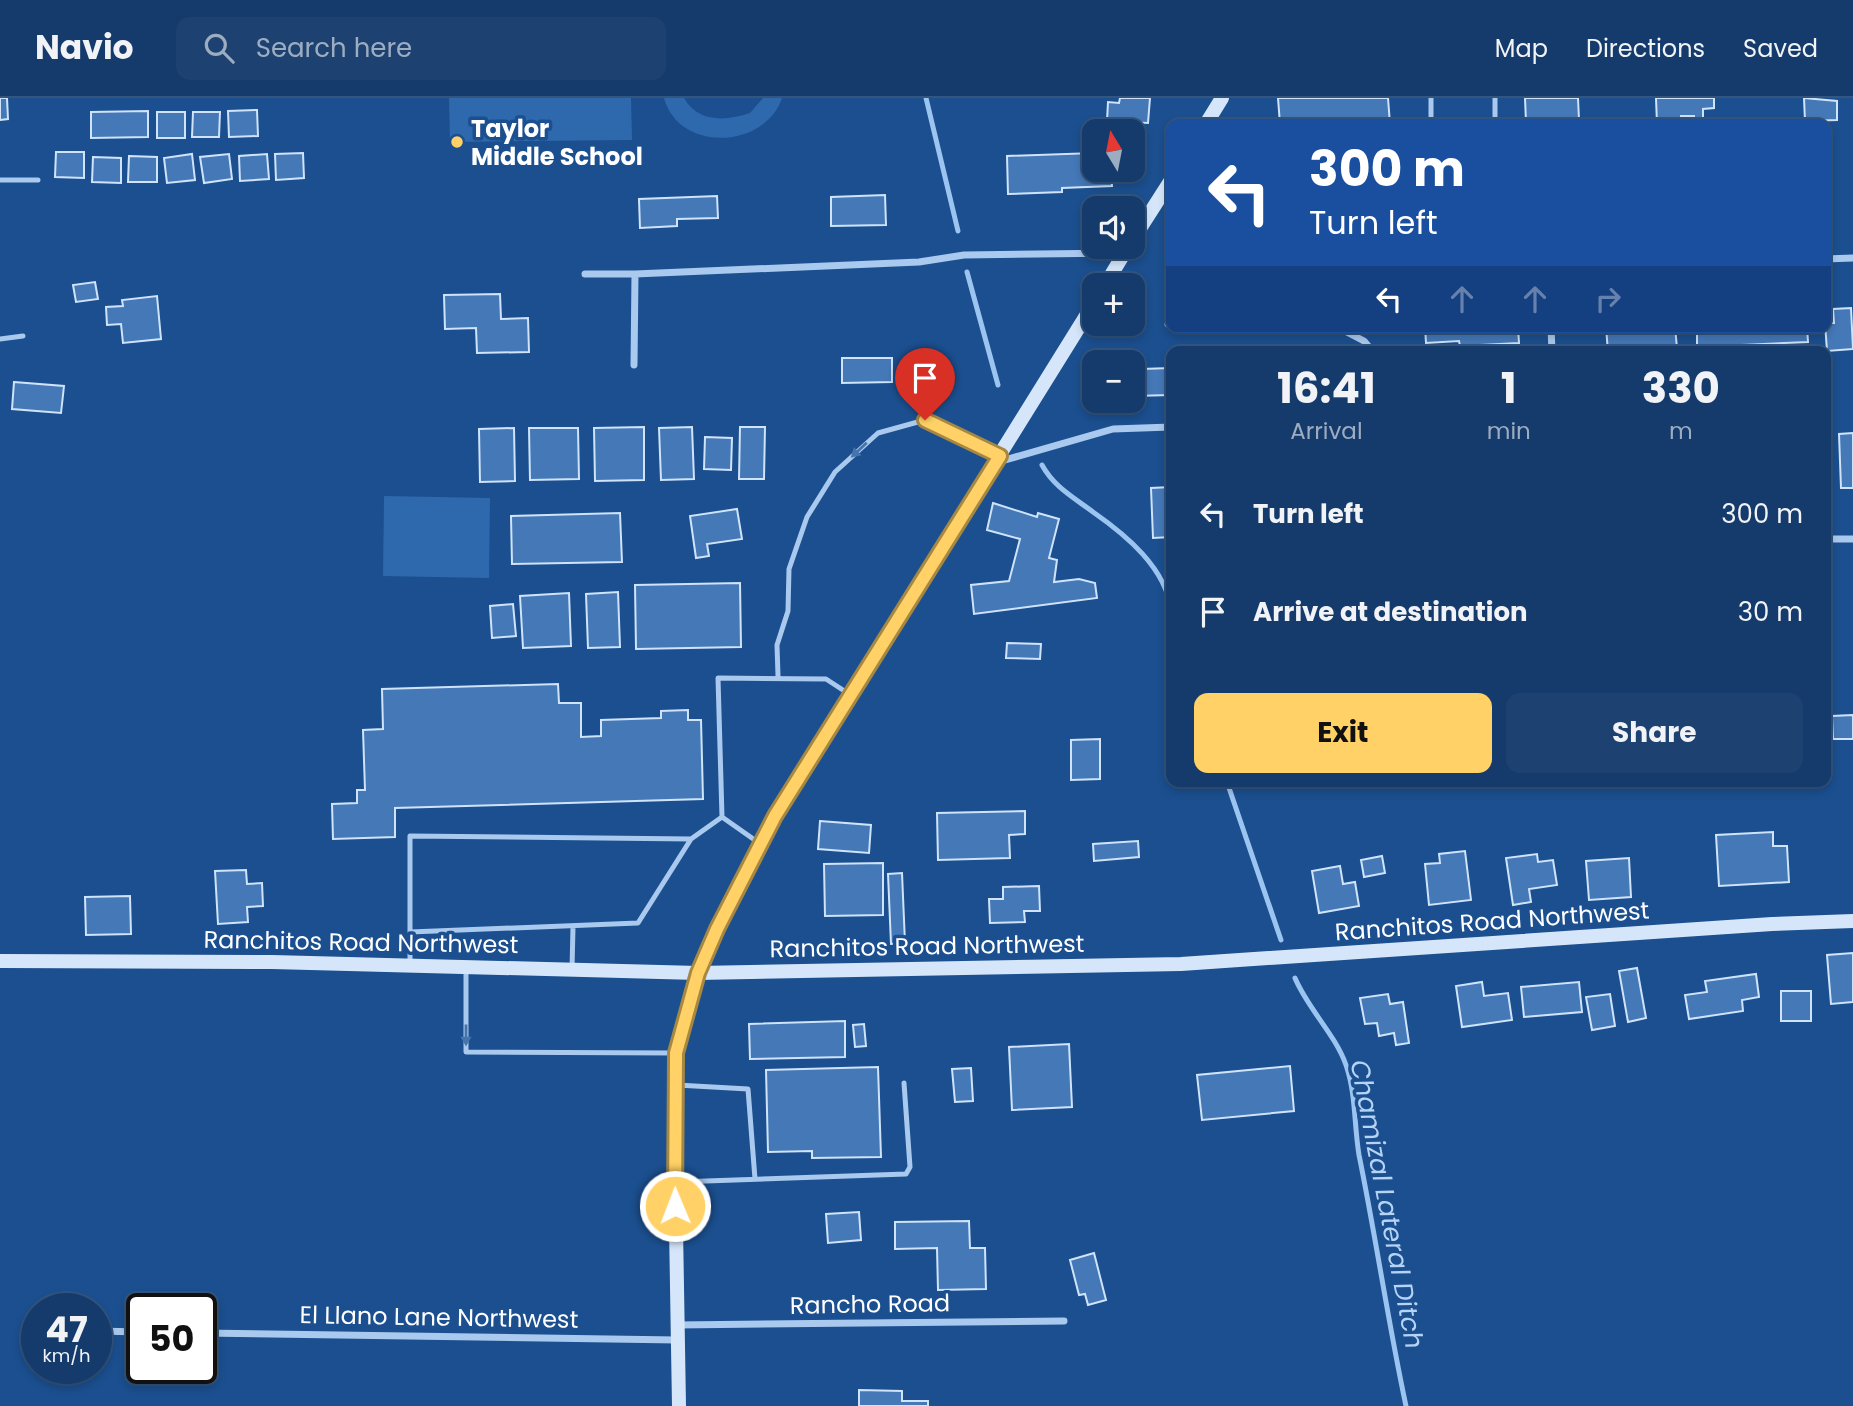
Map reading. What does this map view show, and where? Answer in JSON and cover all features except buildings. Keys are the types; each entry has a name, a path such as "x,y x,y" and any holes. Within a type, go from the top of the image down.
{"street":[{"path":"1209,119 1222,98"},
{"path":"1145,224 1165,198"},
{"path":"585,274 919,262 964,255 1082,249"},
{"path":"1831,259 1853,258"},
{"path":"634,365 635,274"},
{"path":"679,1406 676,1053 698,973 733,894 760,844 1082,323"},
{"path":"1349,333 1368,346"},
{"path":"999,459 1113,429 1166,427"},
{"path":"1831,540 1853,539"},
{"name":"Ranchitos Road Northwest","path":"0,961 698,973 1217,963 1772,924 1853,921"},
{"name":"Rancho Road","path":"677,1333 1064,1321"},
{"name":"El Llano Lane Northwest","path":"217,1333 677,1333"}],"lane":[{"path":"1431,98 1431,119"},
{"path":"1495,98 1495,119"},
{"path":"0,180 38,180"},
{"path":"0,339 23,336"},
{"path":"778,676 777,645 788,611 789,569 807,517 835,472 878,433 925,420 942,426 999,459"},
{"path":"722,817 718,678 778,676 826,679 851,695"},
{"path":"410,932 638,923 691,839 722,817"},
{"path":"722,817 760,844"},
{"path":"410,966 410,836 691,839"},
{"path":"572,970 573,927"},
{"path":"466,967 466,1052 676,1053"},
{"path":"675,1182 910,1172 904,1083"},
{"path":"675,1085 748,1089 755,1179"}],"shaded area":[{"path":"449,98 631,98 632,140 450,142"},
{"path":"664,98 684,98 697,112 705,116 732,118 750,113 763,98 782,98 773,115 758,127 741,135 722,138 703,136 686,128 673,116"},
{"path":"384,496 490,498 489,578 383,576"}],"waterway":[{"name":"Chamizal Lateral Ditch","path":"926,98 958,231"},
{"name":"Chamizal Lateral Ditch","path":"967,272 998,385"},
{"name":"Chamizal Lateral Ditch","path":"1042,465 1058,486 1131,542 1153,567 1166,591"},
{"name":"Chamizal Lateral Ditch","path":"1229,787 1281,940"},
{"name":"Chamizal Lateral Ditch","path":"1295,978 1335,1043 1349,1076 1359,1155 1406,1406"}],"place":[{"name":"Taylor Middle School","path":"457,142"}],"route":[{"path":"675,1206 676,1053 698,973 717,929 775,816 1000,456 925,420"}]}
